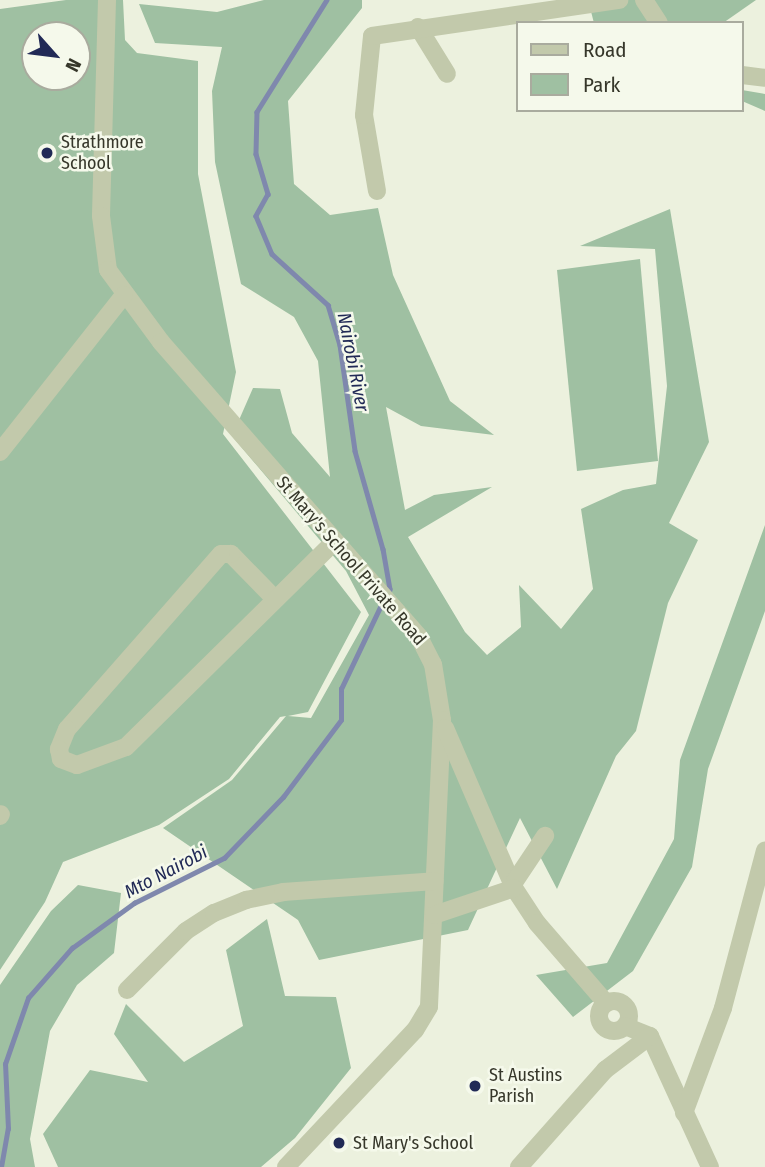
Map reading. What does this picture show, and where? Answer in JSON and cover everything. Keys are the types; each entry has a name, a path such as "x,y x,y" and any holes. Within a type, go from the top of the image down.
{"street":[{"name":"St Mary's School Private Road","path":"107,0 101,216 108,270 124,295 427,648 442,720 432,988 422,1019 286,1167"},
{"path":"377,191 364,115 370,39 377,33 619,0"},
{"path":"644,0 658,21"},
{"path":"418,27 447,74"},
{"path":"744,75 765,78"},
{"path":"0,452 124,295"},
{"path":"274,598 231,554 221,554 67,729 59,749 61,759 85,764 126,747 200,678 274,598 334,542"},
{"path":"442,720 513,886 551,941 606,1003 600,1014 603,1025 614,1030 625,1026 650,1036 710,1167"},
{"path":"434,915 513,886 545,836"},
{"path":"684,1113 723,1008 765,850"},
{"path":"127,990 186,931 214,913 246,900 283,892 435,881"},
{"path":"519,1167 605,1070 650,1036"}],"green space":[{"path":"66,0 123,0 125,40 137,53 198,61 198,174 236,372 223,434 361,612 308,712 288,716 311,718 369,615 346,571 232,436 253,388 280,389 292,433 330,477 318,361 294,317 241,284 215,162 212,91 222,47 155,43 139,4 217,12 264,0 362,0 362,8 288,101 294,184 330,215 378,208 393,275 450,401 494,435 421,426 386,407 405,510 434,495 492,487 408,537 465,632 487,655 521,627 519,585 561,629 593,589 581,509 623,490 656,484 667,386 655,249 580,246 670,209 709,442 669,523 698,540 668,603 636,731 616,756 557,889 520,818 468,930 319,960 298,920 163,828 232,780 286,716 280,717 229,779 159,825 63,862 45,902 0,970 0,9"},
{"path":"588,0 756,0 726,21 593,21"},
{"path":"744,90 765,94 765,111 744,102"},
{"path":"640,259 658,461 577,471 557,270"},
{"path":"765,525 765,611 708,769 692,867 633,971 573,1017 536,975 607,963 674,839 680,760"},
{"path":"78,885 121,893 114,953 77,985 50,1031 30,1139 35,1167 0,1167 0,985 51,911"},
{"path":"267,919 285,996 336,997 351,1068 295,1138 261,1167 58,1167 43,1134 90,1070 148,1082 114,1034 126,1004 184,1062 243,1026 226,950"}],"waterway":[{"name":"Nairobi River","path":"327,0 257,112 256,154 268,194 256,216 272,254 328,305 340,345 355,451 383,549 390,589 387,595"},
{"name":"Mto Nairobi","path":"1,1167 8,1129 5,1064 28,998 72,948 134,903 224,858 283,797 341,720 341,689 382,603"}],"place":[{"name":"Strathmore School","path":"47,153"},
{"name":"St Austins Parish","path":"475,1086"},
{"name":"St Mary's School","path":"339,1143"}]}
